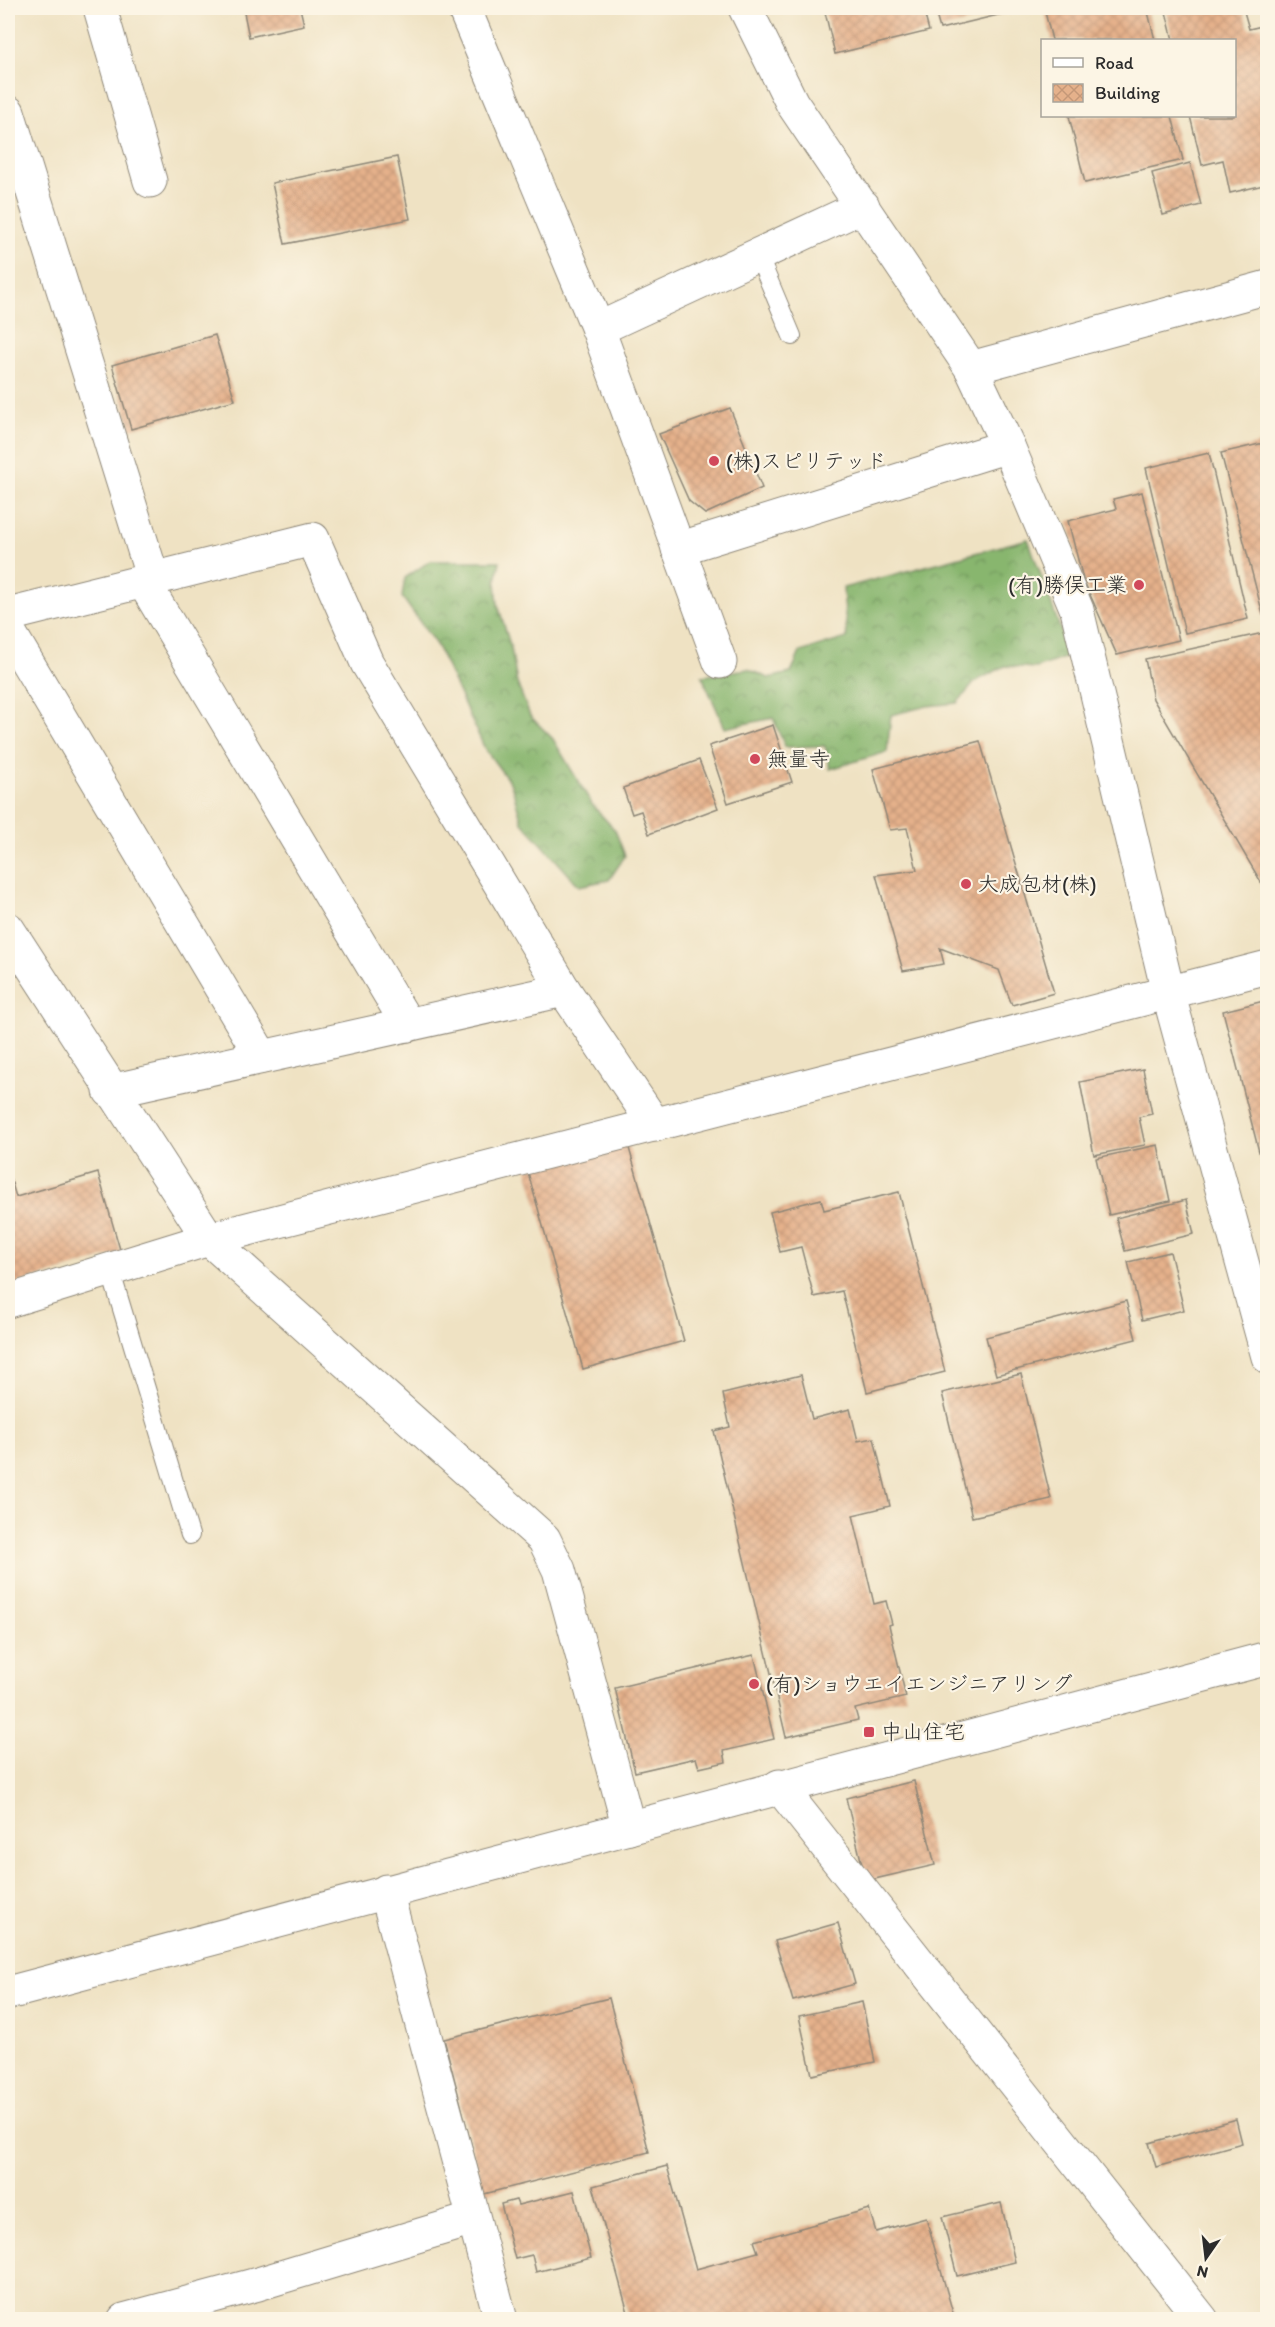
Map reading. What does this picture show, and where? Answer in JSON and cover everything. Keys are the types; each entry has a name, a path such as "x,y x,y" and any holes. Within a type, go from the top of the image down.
{"street":[{"path":"100,8 150,181"},
{"path":"464,8 598,328 720,662"},
{"path":"745,8 792,104 971,368 1008,446 1077,610 1168,992 1268,1357"},
{"path":"8,112 148,580 408,1025"},
{"path":"598,328 863,206"},
{"path":"971,368 1268,287"},
{"path":"678,549 1008,446"},
{"path":"8,615 313,538 367,663 564,990 655,1125"},
{"path":"8,630 262,1057"},
{"path":"8,929 110,1091 209,1239 544,1539 559,1570 629,1828"},
{"path":"8,1300 209,1239 1268,967"},
{"path":"110,1091 564,990"},
{"path":"8,1993 779,1786 1268,1658"},
{"path":"779,1786 1202,2319"},
{"path":"386,1892 501,2319"},
{"path":"124,2319 258,2284 473,2219"}],"lane":[{"path":"758,255 792,336"},
{"path":"110,1269 190,1535"}],"green space":[{"path":"1028,539 1070,656 1036,668 1005,666 976,681 957,703 927,706 891,715 887,752 830,769 825,746 785,747 773,718 725,728 702,676 748,669 768,678 791,673 800,652 847,638 843,588"},
{"path":"430,561 500,561 496,582 498,605 511,648 517,683 530,716 553,739 593,806 615,830 625,856 609,880 579,886 522,822 511,784 485,749 437,646 402,597 405,578"}],"building":[{"path":"243,8 300,8 304,25 249,37"},
{"path":"824,8 923,8 929,31 835,54"},
{"path":"934,8 1027,8 940,29"},
{"path":"1044,8 1147,8 1155,39 1052,39"},
{"path":"1165,8 1243,8 1249,29 1262,26 1268,49 1268,184 1230,193 1223,160 1202,165 1190,117 1236,117 1236,39 1173,39"},
{"path":"1069,117 1172,117 1183,160 1085,183"},
{"path":"397,157 410,219 285,244 272,183"},
{"path":"1190,163 1201,205 1163,215 1152,173"},
{"path":"215,335 235,400 131,429 112,365"},
{"path":"730,408 762,488 705,514 689,501 659,434"},
{"path":"1268,442 1268,614 1263,615 1221,453"},
{"path":"1209,453 1248,619 1185,633 1146,468"},
{"path":"1142,492 1179,640 1117,655 1083,579 1068,521 1116,509 1113,499"},
{"path":"1268,632 1268,894 1153,699 1145,659"},
{"path":"773,725 792,782 728,803 709,746"},
{"path":"980,741 1054,993 1012,1005 999,970 940,948 944,964 903,971 876,875 917,870 907,828 890,830 873,769"},
{"path":"699,760 718,808 649,834 641,811 632,814 623,788"},
{"path":"1268,1000 1268,1182 1267,1183 1223,1011"},
{"path":"1143,1069 1152,1114 1139,1117 1145,1145 1094,1155 1080,1082"},
{"path":"627,1141 684,1341 583,1369 527,1169"},
{"path":"1158,1145 1170,1201 1109,1215 1096,1158"},
{"path":"98,1173 121,1253 8,1286 8,1181 11,1180 16,1197"},
{"path":"899,1192 945,1372 867,1392 842,1291 814,1297 801,1247 780,1252 770,1212 821,1199 824,1210"},
{"path":"1186,1200 1194,1234 1125,1251 1116,1218"},
{"path":"1170,1252 1184,1310 1142,1320 1128,1262"},
{"path":"1126,1301 1136,1339 996,1375 986,1337"},
{"path":"1021,1374 1051,1499 972,1517 942,1393"},
{"path":"801,1375 812,1419 850,1409 858,1441 874,1438 890,1506 853,1515 874,1604 886,1601 892,1624 889,1625 906,1697 855,1709 858,1720 786,1737 714,1431 730,1427 723,1394"},
{"path":"754,1655 774,1739 724,1751 726,1762 699,1768 696,1758 635,1772 615,1688"},
{"path":"914,1781 935,1865 866,1881 846,1798"},
{"path":"838,1923 855,1984 793,2001 775,1941"},
{"path":"609,1998 649,2152 484,2194 444,2039"},
{"path":"862,2002 875,2062 812,2075 799,2016"},
{"path":"1236,2119 1242,2143 1156,2167 1149,2143"},
{"path":"667,2166 696,2269 758,2252 754,2241 869,2209 876,2232 926,2218 955,2320 630,2320 593,2186"},
{"path":"574,2191 591,2258 536,2272 532,2255 515,2259 501,2204 516,2200 518,2205"},
{"path":"1001,2203 1015,2262 957,2276 942,2217"}],"place":[{"name":"(株)スピリテッド","path":"714,461"},
{"name":"(有)勝俣工業","path":"1139,585"},
{"name":"無量寺","path":"755,759"},
{"name":"大成包材(株)","path":"966,884"},
{"name":"(有)ショウエイエンジニアリング","path":"754,1684"},
{"name":"中山住宅","path":"869,1732"}]}
